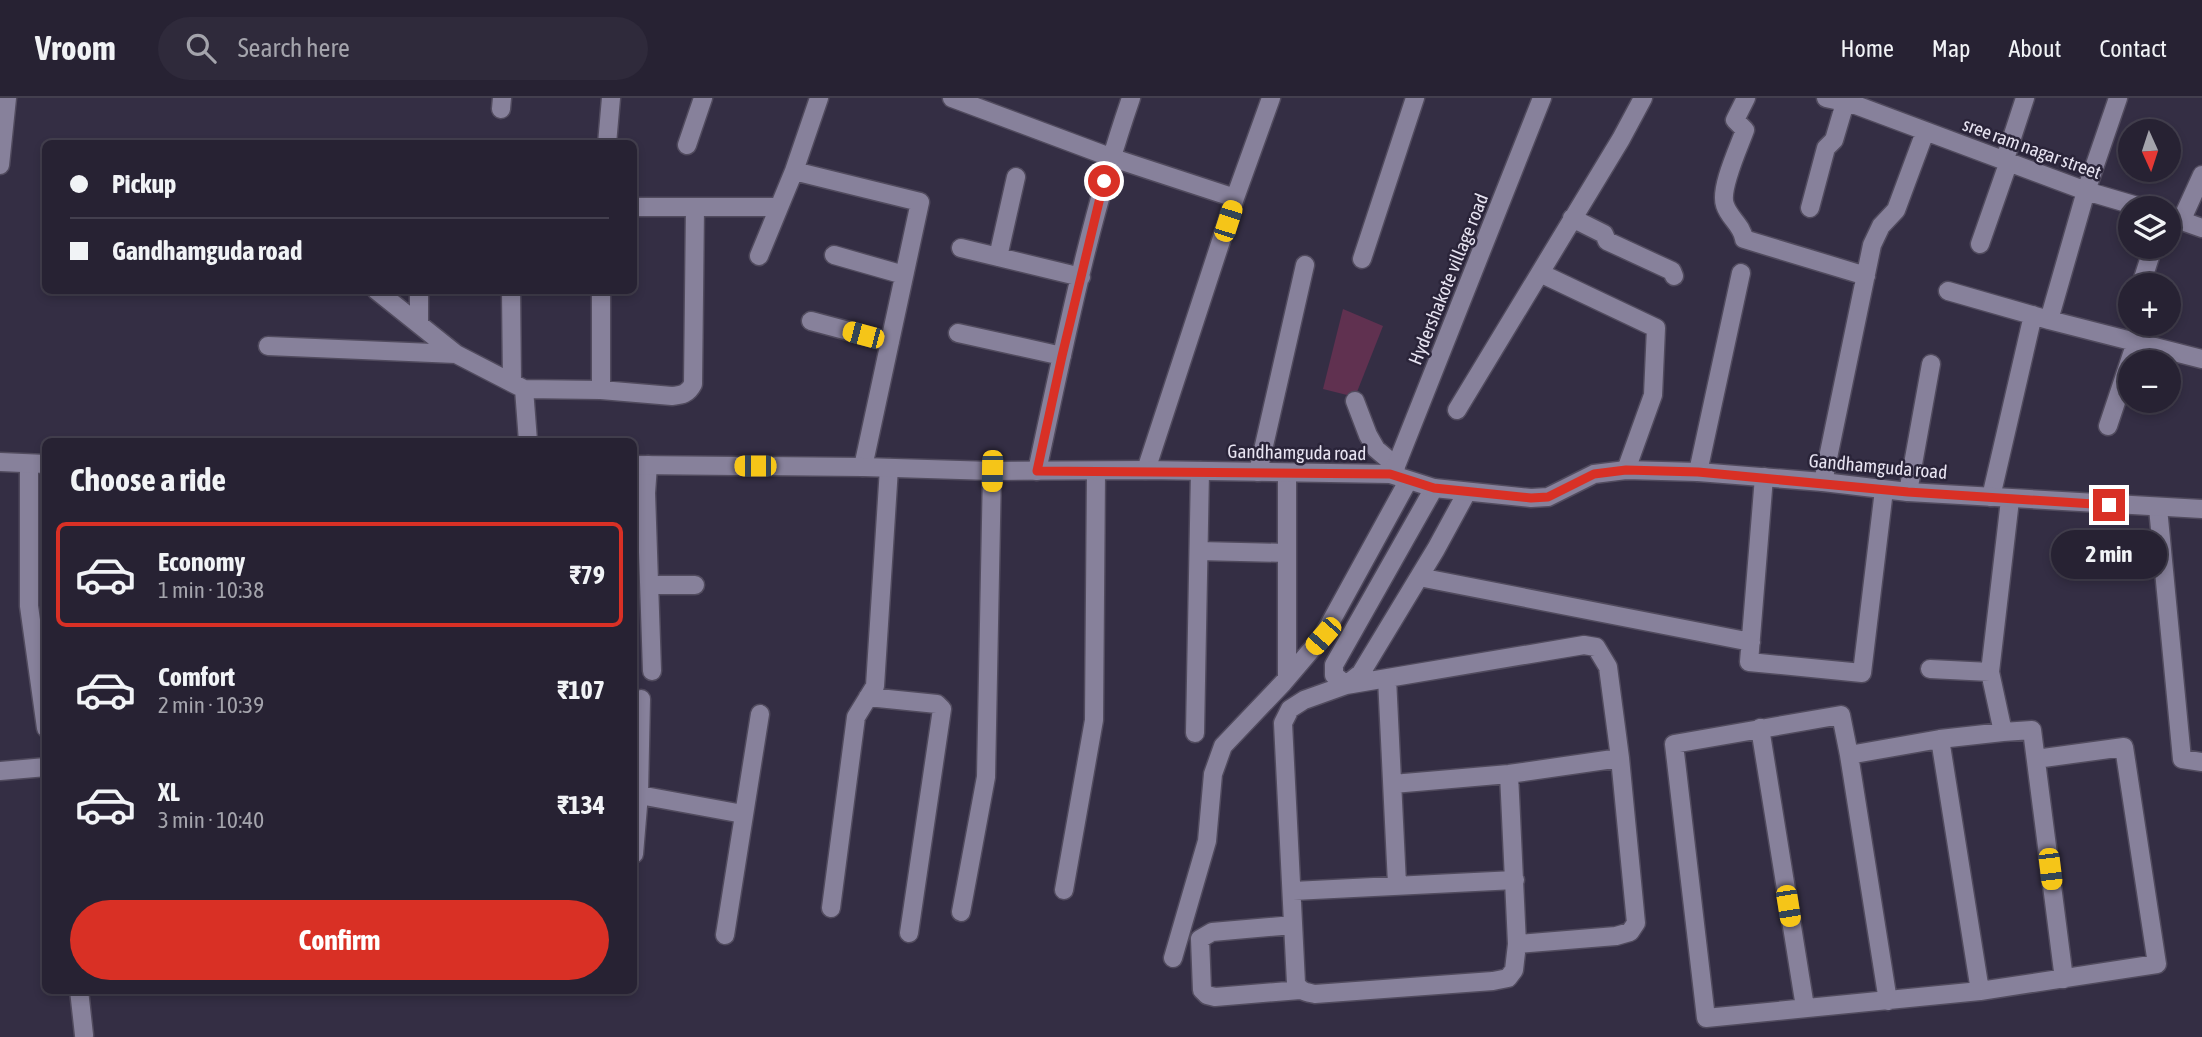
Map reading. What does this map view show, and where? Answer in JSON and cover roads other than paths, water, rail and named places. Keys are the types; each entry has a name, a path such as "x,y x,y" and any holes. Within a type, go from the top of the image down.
{"street":[{"path":"0,165 7,98"},
{"path":"607,140 611,98"},
{"path":"687,145 703,98"},
{"path":"759,256 794,171 819,98"},
{"path":"952,98 1110,157 1235,198"},
{"path":"1037,471 1110,157 1131,98"},
{"path":"1146,470 1235,198 1271,98"},
{"path":"1362,259 1415,98"},
{"name":"Hydershakote village road","path":"1393,470 1542,98"},
{"path":"1457,410 1643,98"},
{"path":"1746,98 1735,120 1745,130 1732,164 1724,200 1743,231 1744,239 1866,276"},
{"name":"sree ram nagar street","path":"1826,98 2118,200"},
{"path":"1980,244 2025,98"},
{"path":"1991,497 2041,317 2118,98"},
{"path":"1810,208 1826,148 1834,140 1846,103"},
{"path":"1823,482 1872,244 1881,226 1896,211 1925,132"},
{"path":"794,171 920,202 863,467"},
{"path":"2181,208 2202,175"},
{"path":"998,257 1016,177"},
{"path":"637,207 777,207"},
{"path":"381,294 456,354 518,386 672,397 682,395 690,391 693,384 695,207"},
{"path":"1572,218 1604,234 1607,241 1672,271 1674,275"},
{"path":"2181,220 2202,228"},
{"path":"961,248 1081,277"},
{"path":"834,255 904,275"},
{"path":"1258,472 1306,265"},
{"path":"1540,273 1656,328 1653,395 1626,470"},
{"path":"1698,472 1741,273"},
{"path":"1948,291 2202,359"},
{"path":"418,294 419,323"},
{"path":"511,294 518,386 527,438"},
{"path":"601,294 601,390"},
{"path":"811,321 890,342"},
{"path":"958,333 1062,356"},
{"path":"2108,426 2136,342"},
{"path":"268,346 456,354"},
{"path":"1908,492 1931,364"},
{"path":"1355,401 1368,435 1393,470"},
{"path":"0,462 37,464 29,606 42,699"},
{"path":"640,465 652,671"},
{"name":"Gandhamguda road","path":"640,465 1096,472 1146,470 1287,473 1393,470 1408,481 1434,488 1531,498 1548,497 1594,474 1626,470 1698,472 2010,500 2202,509"},
{"path":"831,908 856,717 875,686 889,468"},
{"path":"961,912 986,776 992,471"},
{"path":"1195,733 1200,471"},
{"path":"1064,890 1094,720 1096,472"},
{"path":"1287,473 1287,678"},
{"path":"1764,477 1749,662 1862,673 1884,490"},
{"path":"1173,958 1208,841 1213,774 1223,746 1323,636 1408,481"},
{"path":"1346,685 1334,676 1334,665 1434,488"},
{"path":"1346,685 1361,673 1466,492"},
{"path":"2003,732 1990,672 2010,500"},
{"path":"2158,508 2182,759 2202,762"},
{"path":"1199,551 1287,553"},
{"path":"1419,577 1751,642"},
{"path":"649,585 695,585"},
{"path":"1300,990 1296,983 1283,723 1290,709 1304,700 1346,685 1584,645 1596,647 1608,667 1636,923 1630,932 1616,936 1517,944"},
{"path":"1930,669 1990,672"},
{"path":"1387,678 1397,884"},
{"path":"868,697 937,704 942,709 909,933"},
{"path":"637,775 641,699"},
{"path":"725,935 760,714"},
{"path":"1888,1002 1841,715 1674,744 1706,1018 1805,1007 1888,1002 1980,992 2157,964 2124,747 2036,759"},
{"path":"1760,728 1805,1007"},
{"path":"1849,755 1940,739 2032,730 2064,979"},
{"path":"1940,739 1980,992"},
{"path":"1392,784 1509,774 1620,758"},
{"path":"0,771 42,766"},
{"path":"1293,925 1212,932 1205,935 1200,939 1202,990 1215,997 1300,990 1314,994 1508,978 1514,970 1517,944 1509,774"},
{"path":"637,794 743,814"},
{"path":"1293,891 1515,880"},
{"path":"79,994 84,1035"}]}
